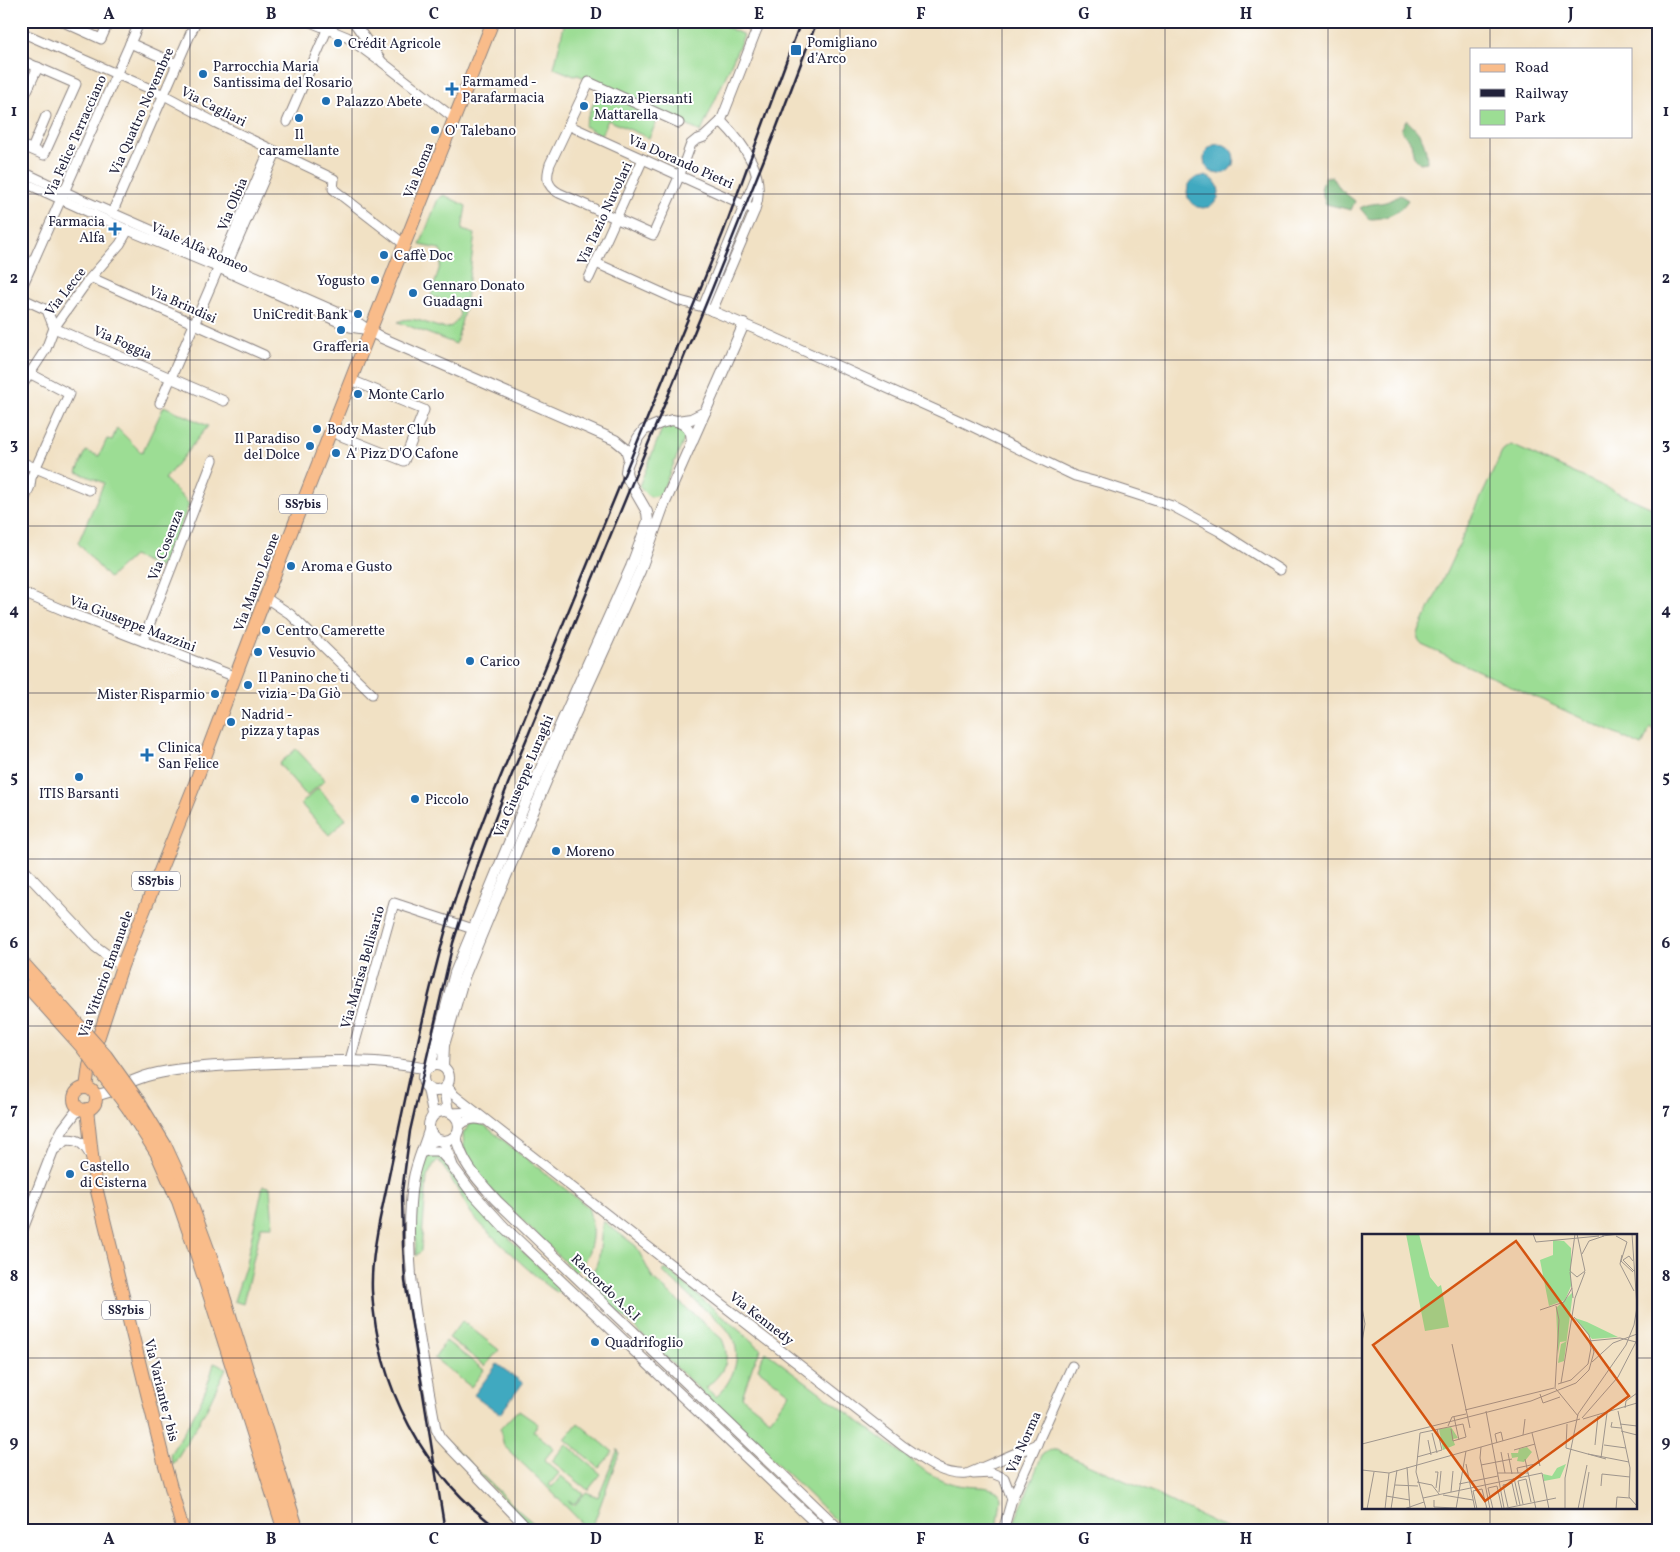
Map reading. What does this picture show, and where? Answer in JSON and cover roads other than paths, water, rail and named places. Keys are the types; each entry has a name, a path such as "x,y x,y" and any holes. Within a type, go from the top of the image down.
{"highway":[{"path":"21,962 30,982 82,1046 134,1105 164,1145 187,1195 214,1268 296,1531"},
{"path":"134,1105 179,1202 285,1531"}],"main road":[{"name":"Via Roma","path":"370,330 493,21"},
{"name":"Via Mauro Leone","path":"236,678 370,330"},
{"name":"Via Vittorio Emanuele","path":"90,1091 89,1066 122,966 236,678"},
{"path":"79,1090 90,1091 94,1104 83,1109 74,1102 74,1095 79,1090"},
{"name":"Via Variante 7 bis","path":"83,1109 95,1183 183,1531"}],"street":[{"path":"62,21 101,39 109,21"},
{"path":"84,31 89,21"},
{"name":"Via Felice Terracciano","path":"21,289 140,21"},
{"name":"Via Quattro Novembre","path":"112,212 164,95 176,62 196,21"},
{"path":"308,21 328,26 347,37 455,119"},
{"path":"347,37 353,21"},
{"path":"353,21 382,62"},
{"path":"679,124 589,82 550,164 547,178 549,186 559,193 653,235 679,177 691,144 696,140 704,138 721,121 754,24 739,21"},
{"path":"287,122 328,26"},
{"name":"Via Cagliari","path":"21,32 164,95 274,151 334,178 333,189 404,244"},
{"path":"130,43 176,62"},
{"path":"21,60 76,84 44,155 21,145"},
{"path":"24,97 38,67"},
{"path":"32,149 46,116"},
{"path":"712,311 755,210 758,194 756,172 751,159 734,135 721,121"},
{"name":"Via Dorando Pietri","path":"568,125 755,210"},
{"name":"Via Olbia","path":"160,403 194,324 223,267 274,151"},
{"name":"Via Tazio Nuvolari","path":"589,278 643,159"},
{"path":"21,171 63,195"},
{"path":"703,307 755,180 756,172"},
{"name":"Viale Alfa Romeo","path":"21,181 112,212 223,267"},
{"name":"Viale Alfa Romeo","path":"63,195 128,230 357,321 382,338 615,440"},
{"name":"Via Lecce","path":"21,386 31,374 46,349 54,328 86,283 120,244 128,230"},
{"path":"596,263 680,301 703,307 744,324 966,424 1075,476 1172,506 1219,531 1280,570"},
{"name":"Via Brindisi","path":"92,278 264,355"},
{"path":"21,298 47,310 54,328"},
{"name":"Via Giuseppe Luraghi","path":"443,1066 444,1045 464,977 541,792 640,571 663,508 744,324"},
{"name":"Via Foggia","path":"54,328 224,402"},
{"path":"21,508 28,494 35,468 69,394 31,374"},
{"path":"331,432 404,461 424,410 351,380"},
{"path":"615,440 631,441 642,432 661,422 691,419 705,412"},
{"path":"677,421 686,426 691,433 692,442"},
{"name":"Via Giuseppe Luraghi","path":"428,1068 455,973 472,930 559,726 631,567 648,521 647,512 626,476 626,468 638,437"},
{"path":"615,440 626,449 629,459"},
{"name":"Via Cosenza","path":"143,641 213,460"},
{"path":"21,462 89,490"},
{"path":"641,501 656,508 663,508"},
{"name":"Via Giuseppe Mazzini","path":"21,592 236,678"},
{"path":"266,598 290,614 372,694"},
{"path":"21,867 96,946 122,966"},
{"name":"Via Marisa Bellisario","path":"350,1060 394,903 472,930"},
{"path":"401,1063 424,1058 435,1047"},
{"path":"90,1091 110,1092 140,1078 167,1072 242,1065 350,1060 401,1063 428,1068"},
{"path":"401,1063 436,1091 446,1087"},
{"path":"433,1114 425,1084 424,1072 434,1065 443,1066 450,1077 446,1087 450,1112 458,1121 457,1130"},
{"name":"Via Kennedy","path":"446,1087 475,1112 903,1446 945,1473 967,1474 1038,1444"},
{"path":"21,1233 63,1129 83,1109"},
{"path":"475,1112 450,1112 442,1110 433,1114 428,1124 429,1129 418,1160 412,1189 410,1222 411,1264 419,1336 436,1429 440,1437 530,1531"},
{"path":"418,1160 432,1142 448,1140 465,1121 473,1118 486,1120"},
{"path":"429,1129 434,1137 440,1140"},
{"name":"Raccordo A.S.I","path":"457,1130 457,1142 464,1160 496,1201 841,1531"},
{"path":"52,1155 62,1141 71,1139 77,1140 84,1145 92,1157"},
{"name":"Raccordo A.S.I","path":"440,1140 453,1167 470,1190 505,1228 824,1531"},
{"path":"424,1151 439,1151 453,1167"},
{"name":"Via Norma","path":"1003,1531 1012,1499 1072,1366"},
{"path":"967,1474 992,1474 1004,1478 1012,1499"}],"water":[{"path":"1219,144 1230,148 1234,159 1230,170 1219,174 1208,170 1204,159 1208,148"},
{"path":"1203,176 1214,181 1219,192 1214,203 1203,208 1192,203 1187,192 1192,181"},
{"path":"497,1364 523,1383 500,1414 474,1395"}],"railway":[{"path":"501,1531 473,1509 427,1456 409,1426 394,1394 383,1361 372,1291 373,1265 379,1223 427,1002 446,929 465,869 487,810 723,233 801,21"},
{"path":"445,1531 405,1281 402,1192 410,1131 453,943 478,864 508,784 712,289 817,21"}],"place":[{"name":"Crédit Agricole","path":"338,43"},
{"name":"Pomigliano d’Arco","path":"796,50"},
{"name":"Parrocchia Maria Santissima del Rosario","path":"203,74"},
{"name":"Farmamed - Parafarmacia","path":"452,89"},
{"name":"Palazzo Abete","path":"326,101"},
{"name":"Piazza Piersanti Mattarella","path":"584,106"},
{"name":"Il caramellante","path":"299,118"},
{"name":"O' Talebano","path":"435,130"},
{"name":"Farmacia Alfa","path":"115,229"},
{"name":"Caffè Doc","path":"384,255"},
{"name":"Yogusto","path":"375,280"},
{"name":"Gennaro Donato Guadagni","path":"413,293"},
{"name":"UniCredit Bank","path":"358,314"},
{"name":"Grafferia","path":"341,330"},
{"name":"Monte Carlo","path":"358,394"},
{"name":"Body Master Club","path":"317,429"},
{"name":"Il Paradiso del Dolce","path":"310,446"},
{"name":"A' Pizz D'O Cafone","path":"336,453"},
{"name":"Aroma e Gusto","path":"291,566"},
{"name":"Centro Camerette","path":"266,630"},
{"name":"Vesuvio","path":"258,652"},
{"name":"Carico","path":"470,661"},
{"name":"Il Panino che ti vizia - Da Giò","path":"248,685"},
{"name":"Mister Risparmio","path":"215,694"},
{"name":"Nadrid - pizza y tapas","path":"231,722"},
{"name":"Clinica San Felice","path":"147,755"},
{"name":"ITIS Barsanti","path":"79,777"},
{"name":"Piccolo","path":"415,799"},
{"name":"Moreno","path":"556,851"},
{"name":"Castello di Cisterna","path":"70,1174"},
{"name":"Quadrifoglio","path":"595,1342"}]}
